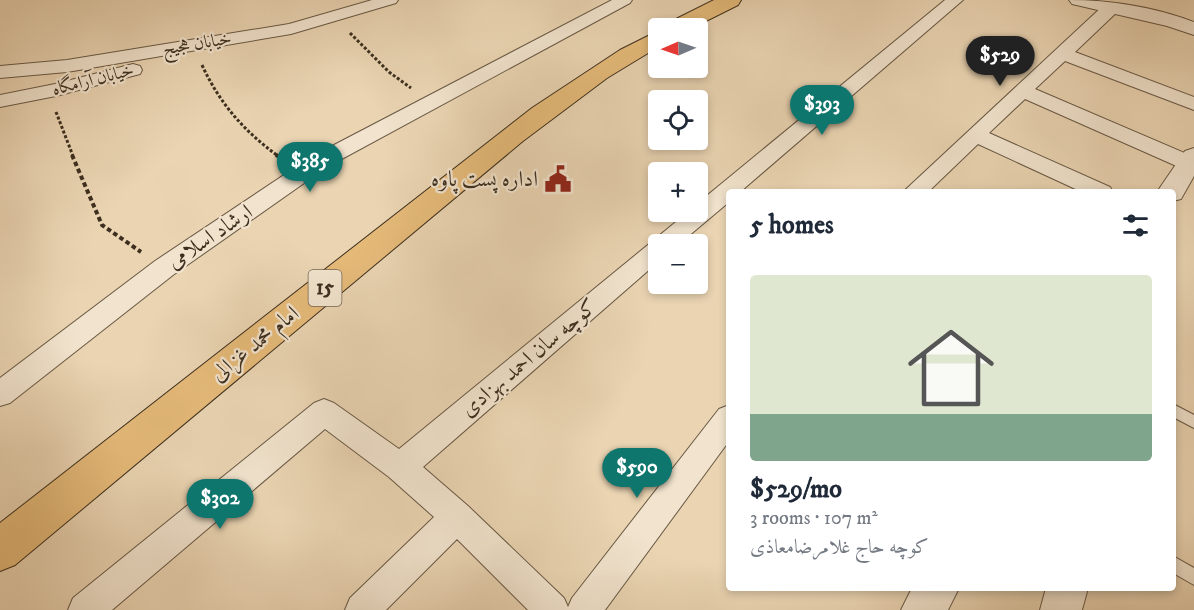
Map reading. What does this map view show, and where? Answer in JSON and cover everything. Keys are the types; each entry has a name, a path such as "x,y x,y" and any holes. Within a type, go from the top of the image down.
{"main road":[{"path":"695,18 730,0"},
{"name":"امام محمد غزالی","path":"0,550 433,202 493,151 586,83 648,44"}],"street":[{"name":"خیابان هجیج","path":"0,72 67,66 291,29 390,0"},
{"name":"ارشاد اسلامی","path":"0,394 164,268 319,162 624,0"},
{"path":"730,189 955,0"},
{"path":"1079,0 1173,21 1194,29"},
{"path":"926,189 976,135 1111,8"},
{"name":"خیابان آرامگاه","path":"0,101 48,92 291,29"},
{"path":"1062,53 1194,104"},
{"path":"1023,91 1192,160 1174,189"},
{"path":"976,135 1095,189"},
{"path":"676,234 726,192"},
{"name":"کوچه سان احمد بهزادی","path":"400,467 648,257"},
{"path":"85,610 324,412 400,467 457,517 552,610"},
{"path":"584,610 726,422"},
{"path":"362,610 457,517"},
{"path":"922,610 936,591"},
{"path":"1061,610 1066,591"}],"lane":[{"path":"1176,412 1194,422"},
{"path":"1176,566 1194,577"}],"path":[{"path":"337,16 353,37 389,72 430,102"},
{"path":"196,54 214,91 250,135 303,174"},
{"path":"48,92 86,192 102,225 164,268"}],"place":[{"name":"اداره پست پاوه","path":"558,179"}]}
